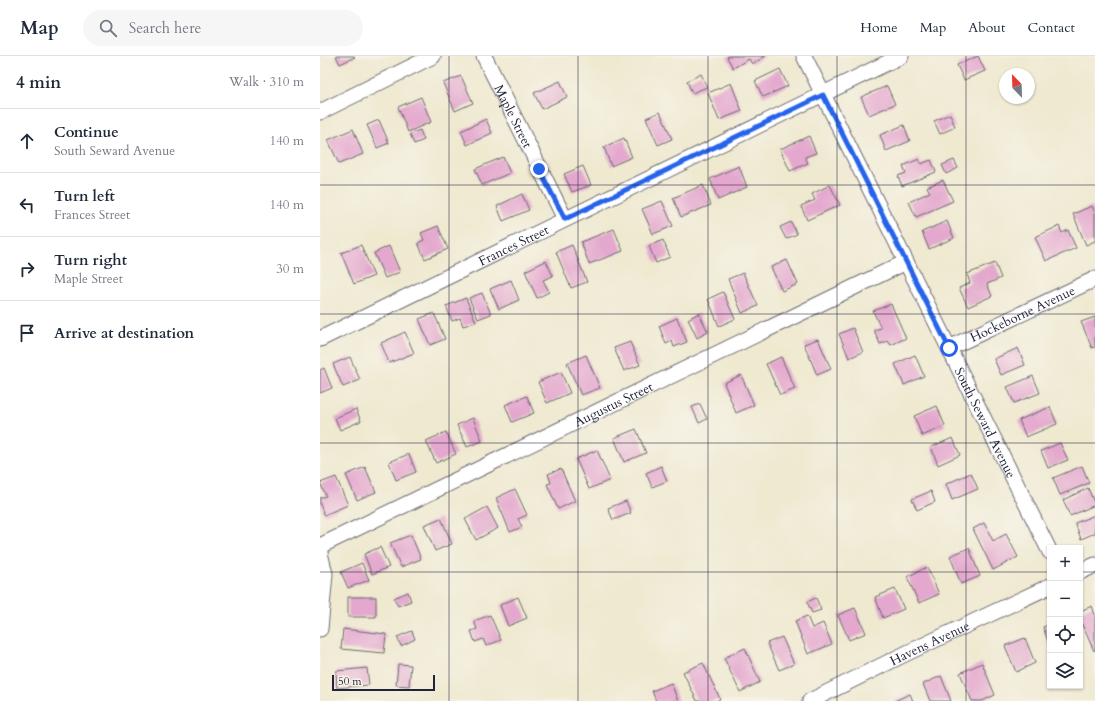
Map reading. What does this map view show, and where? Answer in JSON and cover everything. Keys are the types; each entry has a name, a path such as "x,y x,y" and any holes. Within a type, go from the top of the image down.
{"street":[{"path":"320,112 433,56"},
{"name":"Maple Street","path":"484,56 565,219"},
{"name":"South Seward Avenue","path":"804,56 1047,546"},
{"name":"Frances Street","path":"320,339 901,56"},
{"name":"Augustus Street","path":"320,546 906,262"},
{"name":"Hockeborne Avenue","path":"949,348 1095,279"},
{"path":"320,553 326,574 320,629"},
{"path":"1083,571 1095,565"},
{"name":"Havens Avenue","path":"810,701 1047,587"}],"building":[{"path":"336,56 354,56 355,57 340,64"},
{"path":"766,56 752,64 749,59 733,68 727,57"},
{"path":"978,56 985,71 964,80 957,65"},
{"path":"780,69 788,86 763,97 755,81"},
{"path":"701,74 707,87 692,93 687,81"},
{"path":"461,76 473,103 455,111 443,83"},
{"path":"560,81 567,97 542,109 534,93"},
{"path":"731,83 742,111 719,120 708,93"},
{"path":"887,86 895,104 869,115 861,97"},
{"path":"421,97 431,122 408,132 398,107"},
{"path":"660,112 672,139 658,145 646,118"},
{"path":"950,114 955,127 940,134 934,121"},
{"path":"486,119 492,133 467,145 461,131"},
{"path":"379,120 389,143 377,148 367,125"},
{"path":"904,125 910,141 886,151 880,135"},
{"path":"353,129 363,154 339,164 328,140"},
{"path":"420,130 424,140 414,144 410,134"},
{"path":"809,136 816,153 805,157 808,163 790,171 780,149"},
{"path":"624,138 632,157 611,166 604,147"},
{"path":"503,157 510,173 482,185 475,169"},
{"path":"919,159 921,164 931,160 936,172 902,186 898,176 906,173 903,166"},
{"path":"954,160 958,168 946,174 942,165"},
{"path":"583,166 591,185 572,192 564,174"},
{"path":"739,166 747,187 718,200 710,179"},
{"path":"943,180 953,201 916,217 909,202 930,192 927,187"},
{"path":"703,185 711,205 681,217 673,198"},
{"path":"830,185 840,205 807,220 801,206 815,200 812,194"},
{"path":"522,194 529,210 503,221 497,206"},
{"path":"662,201 673,226 653,234 642,209"},
{"path":"1092,206 1095,213 1095,241 1086,245 1073,214"},
{"path":"947,221 954,238 929,249 922,232"},
{"path":"791,222 797,234 786,239 780,227"},
{"path":"438,226 448,249 425,259 418,243 424,240 421,233"},
{"path":"1059,226 1062,233 1068,230 1076,248 1046,261 1035,237"},
{"path":"614,229 623,251 589,264 581,242"},
{"path":"663,240 670,257 656,263 649,246"},
{"path":"361,245 374,276 354,284 341,253"},
{"path":"572,245 587,282 571,288 556,252"},
{"path":"389,246 400,272 385,278 374,253"},
{"path":"787,260 798,284 782,291 771,267"},
{"path":"546,261 553,276 543,280 549,292 537,298 525,271"},
{"path":"995,263 1001,278 987,284 992,296 968,307 959,288 970,283 967,274"},
{"path":"743,273 758,306 742,313 728,279"},
{"path":"511,280 519,300 499,309 490,289"},
{"path":"723,292 735,319 719,326 708,299"},
{"path":"482,293 491,314 478,319 469,298"},
{"path":"466,298 476,322 463,326 460,318 452,321 446,306"},
{"path":"891,304 906,338 891,345 888,341 880,344 874,330 881,328 873,311"},
{"path":"434,313 445,339 430,345 419,319"},
{"path":"699,313 708,332 697,338 688,319"},
{"path":"1095,317 1095,347 1092,348 1081,322"},
{"path":"677,318 687,342 674,347 672,341 666,344 659,326"},
{"path":"853,328 863,352 849,358 839,334"},
{"path":"405,332 414,353 389,363 381,343"},
{"path":"818,339 831,369 817,375 804,344"},
{"path":"630,342 640,365 624,371 614,348"},
{"path":"1018,348 1025,365 1001,375 994,359"},
{"path":"586,355 600,388 581,395 567,363"},
{"path":"915,355 924,376 904,385 895,364"},
{"path":"350,357 360,380 343,387 333,364"},
{"path":"781,357 795,389 780,395 766,364"},
{"path":"324,368 332,388 320,393 320,370"},
{"path":"561,372 570,393 547,403 538,382"},
{"path":"741,375 754,405 736,413 724,383"},
{"path":"1033,376 1040,393 1014,403 1007,387"},
{"path":"527,396 534,413 512,422 505,405"},
{"path":"700,404 707,419 699,423 692,407"},
{"path":"937,406 945,426 922,436 914,416"},
{"path":"1050,407 1057,424 1026,437 1019,420"},
{"path":"356,409 361,421 340,430 335,418"},
{"path":"473,418 482,441 467,447 457,425"},
{"path":"636,429 646,453 624,462 614,438"},
{"path":"446,432 456,454 436,463 426,441"},
{"path":"953,438 960,455 938,465 931,447"},
{"path":"1060,443 1068,460 1048,468 1041,451"},
{"path":"597,450 610,480 589,489 576,459"},
{"path":"409,454 416,472 396,480 389,462"},
{"path":"661,466 667,481 652,487 646,473"},
{"path":"1082,466 1089,483 1060,495 1053,478"},
{"path":"365,467 376,492 357,500 346,475"},
{"path":"561,469 575,501 558,509 547,484 551,483 548,474"},
{"path":"971,473 978,489 952,500 946,484"},
{"path":"336,477 348,505 324,515 320,504 320,498 326,496 320,483"},
{"path":"1088,488 1095,505 1070,516 1063,500"},
{"path":"515,489 527,515 518,519 522,527 510,532 496,498"},
{"path":"931,491 935,502 917,510 912,499"},
{"path":"626,501 631,513 613,520 608,508"},
{"path":"487,507 498,528 476,540 465,519"},
{"path":"1095,515 1095,533 1081,539 1075,523"},
{"path":"441,518 452,544 435,551 424,525"},
{"path":"984,523 993,541 1006,534 1018,557 993,570 973,529"},
{"path":"411,535 421,559 401,567 390,543"},
{"path":"380,547 389,567 372,574 364,554"},
{"path":"969,548 980,576 961,584 950,556"},
{"path":"362,563 369,580 348,588 341,572"},
{"path":"927,567 939,594 919,603 907,577"},
{"path":"895,589 904,609 883,618 875,597"},
{"path":"408,592 411,601 398,606 394,598"},
{"path":"348,597 376,597 376,617 348,617"},
{"path":"518,597 527,618 508,626 500,605"},
{"path":"816,598 821,610 812,613 807,602"},
{"path":"1092,606 1095,615 1094,651 1083,627 1083,610"},
{"path":"855,608 866,633 849,640 838,615"},
{"path":"490,615 501,640 486,646 483,639 475,642 471,631 477,629 474,621"},
{"path":"807,616 812,628 823,623 832,644 808,654 795,621"},
{"path":"1047,625 1047,638 1043,627"},
{"path":"343,629 386,634 384,653 341,649"},
{"path":"412,631 415,639 401,646 397,637"},
{"path":"782,637 794,664 779,670 767,643"},
{"path":"1025,638 1035,663 1016,672 1005,646"},
{"path":"745,648 760,682 740,692 724,658"},
{"path":"703,663 720,699 716,701 697,701 683,672"},
{"path":"982,663 995,695 982,701 972,701 960,673"},
{"path":"398,664 411,665 409,686 396,685"},
{"path":"367,668 369,685 337,688 336,671"},
{"path":"941,676 951,701 930,701 923,684"},
{"path":"671,683 678,701 656,701 652,691"},
{"path":"910,694 913,701 894,701"}],"route":[{"path":"539,169 565,219 823,95 949,348"}]}
